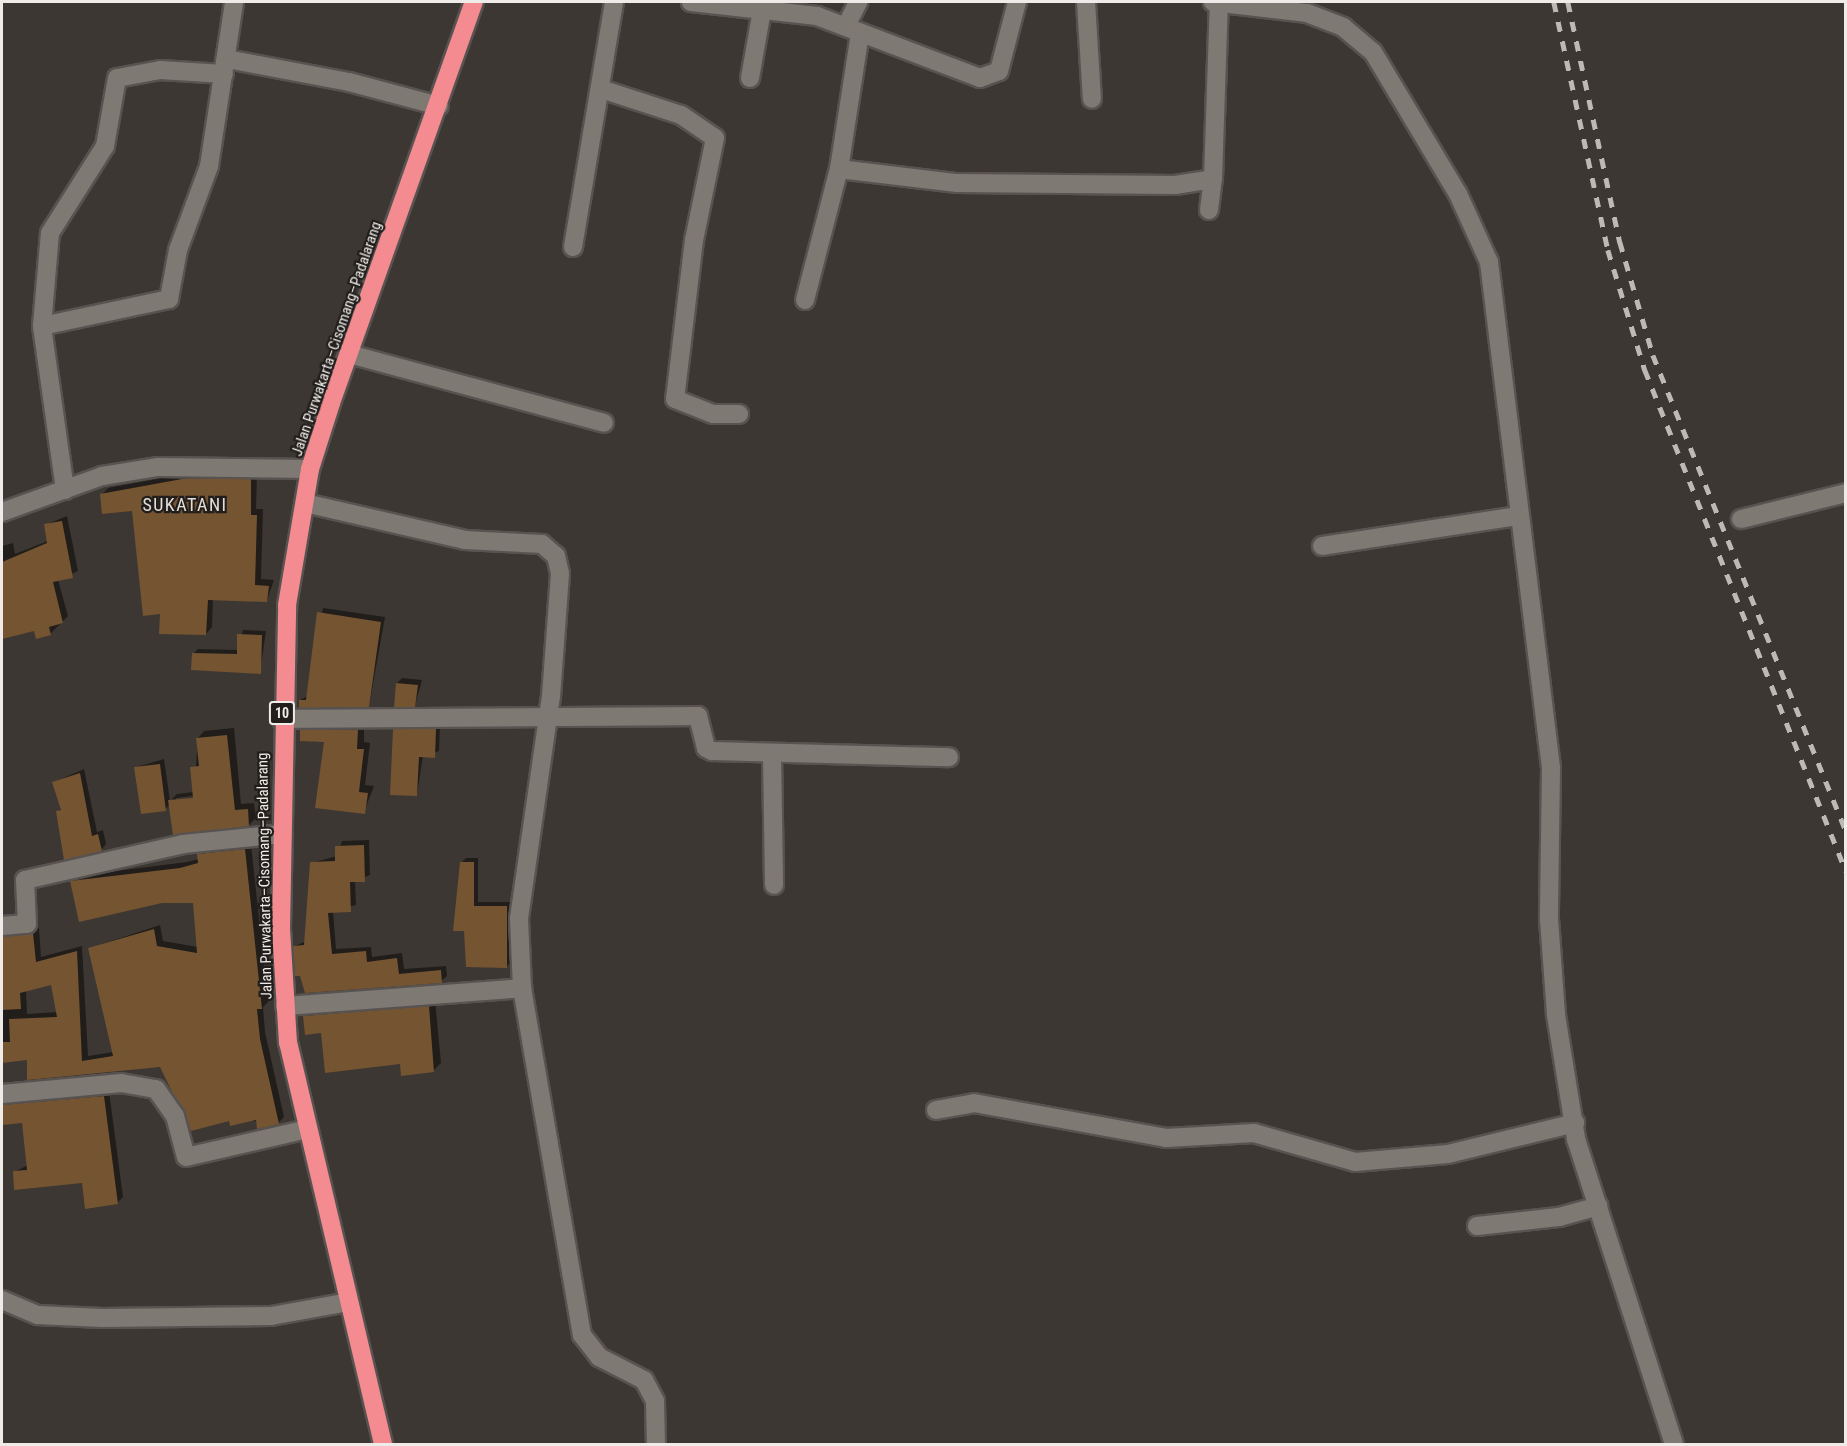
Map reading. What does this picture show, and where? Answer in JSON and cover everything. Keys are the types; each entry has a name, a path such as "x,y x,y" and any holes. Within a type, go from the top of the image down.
{"highway":[{"name":"Jalan Purwakarta–Cisomang–Padalarang","path":"383,1444 308,1129 285,1006 281,719 287,605 310,469 474,2"}],"street":[{"path":"42,326 169,300 178,250 209,166 234,2"},
{"path":"573,247 614,2"},
{"path":"692,2 762,10 853,29 967,76 986,78 1003,63 1017,2"},
{"path":"804,300 839,169 853,29 858,2"},
{"path":"1086,2 1092,99"},
{"path":"1214,2 1307,13 1343,27 1373,52 1399,89 1458,194 1494,279 1518,516 1551,768 1551,953 1575,1123 1674,1444"},
{"path":"1209,210 1213,179 1219,2"},
{"path":"750,78 762,10"},
{"path":"65,490 42,326 50,233 105,146 112,84 133,72 226,66 349,82 439,106"},
{"path":"601,89 681,115 715,138 694,240 675,399 713,414 739,414"},
{"path":"839,169 957,183 1175,185 1213,179"},
{"path":"349,354 604,423"},
{"path":"2,512 102,476 158,467 310,469"},
{"path":"1741,519 1845,493"},
{"path":"305,503 465,540 549,546 560,574 548,718 519,919 522,988 582,1335 599,1357 644,1380 655,1401 656,1444"},
{"path":"1323,546 1518,516"},
{"path":"281,719 698,716 709,750 772,754 949,757"},
{"path":"772,754 774,885"},
{"path":"2,926 27,924 25,880 183,844 283,834"},
{"path":"285,1006 522,988"},
{"path":"2,1094 121,1083 156,1089 175,1116 186,1157 308,1129"},
{"path":"936,1110 974,1103 1166,1138 1254,1133 1355,1162 1448,1154 1575,1123"},
{"path":"1477,1226 1559,1217 1599,1206"},
{"path":"2,1300 39,1315 102,1318 271,1316 349,1302"}],"building":[{"path":"182,479 251,479 251,515 257,515 255,585 269,586 267,602 208,600 206,635 159,634 160,614 143,616 132,511 102,514 100,494"},
{"path":"62,521 73,578 53,582 63,623 49,627 51,635 36,639 34,631 2,639 2,562 47,543 44,524"},
{"path":"317,612 381,622 369,707 299,708 299,700 306,700"},
{"path":"237,634 262,635 261,674 191,670 192,653 237,654"},
{"path":"396,683 418,685 415,707 394,707"},
{"path":"393,729 436,729 435,758 419,757 417,796 390,795"},
{"path":"300,730 358,730 357,749 364,749 359,792 368,793 365,814 315,808 324,742 300,741"},
{"path":"227,735 235,810 248,809 249,826 173,835 168,800 193,798 190,767 199,766 196,738"},
{"path":"160,764 166,811 141,814 134,767"},
{"path":"80,773 92,836 98,834 102,851 64,860 56,811 61,810 52,782"},
{"path":"364,845 365,882 350,882 351,912 328,913 332,954 366,951 367,962 397,958 399,974 441,970 442,983 305,993 300,976 295,976 293,946 304,945 310,862 335,861 335,846"},
{"path":"245,849 262,1009 257,1009 260,1039 279,1124 257,1129 256,1120 230,1126 229,1121 191,1131 160,1067 27,1080 27,1060 2,1063 2,1042 10,1042 9,1019 57,1017 51,985 20,993 21,1009 2,1010 2,937 33,933 36,962 77,951 82,1061 113,1056 88,948 154,929 157,946 197,953 193,903 162,903 79,922 70,881 180,868 198,863 197,854"},
{"path":"460,862 474,862 474,906 507,906 507,968 466,967 464,931 453,931"},
{"path":"429,1006 434,1072 401,1076 400,1064 325,1073 321,1033 305,1035 303,1016"},
{"path":"104,1096 118,1204 85,1209 82,1183 14,1190 13,1171 27,1170 22,1123 2,1125 2,1105"}],"railway":[{"path":"1554,2 1608,250 1645,370 1846,871"},
{"path":"1568,2 1620,242 1653,355 1846,831"}],"district":[{"name":"SUKATANI","path":"185,505"}]}
